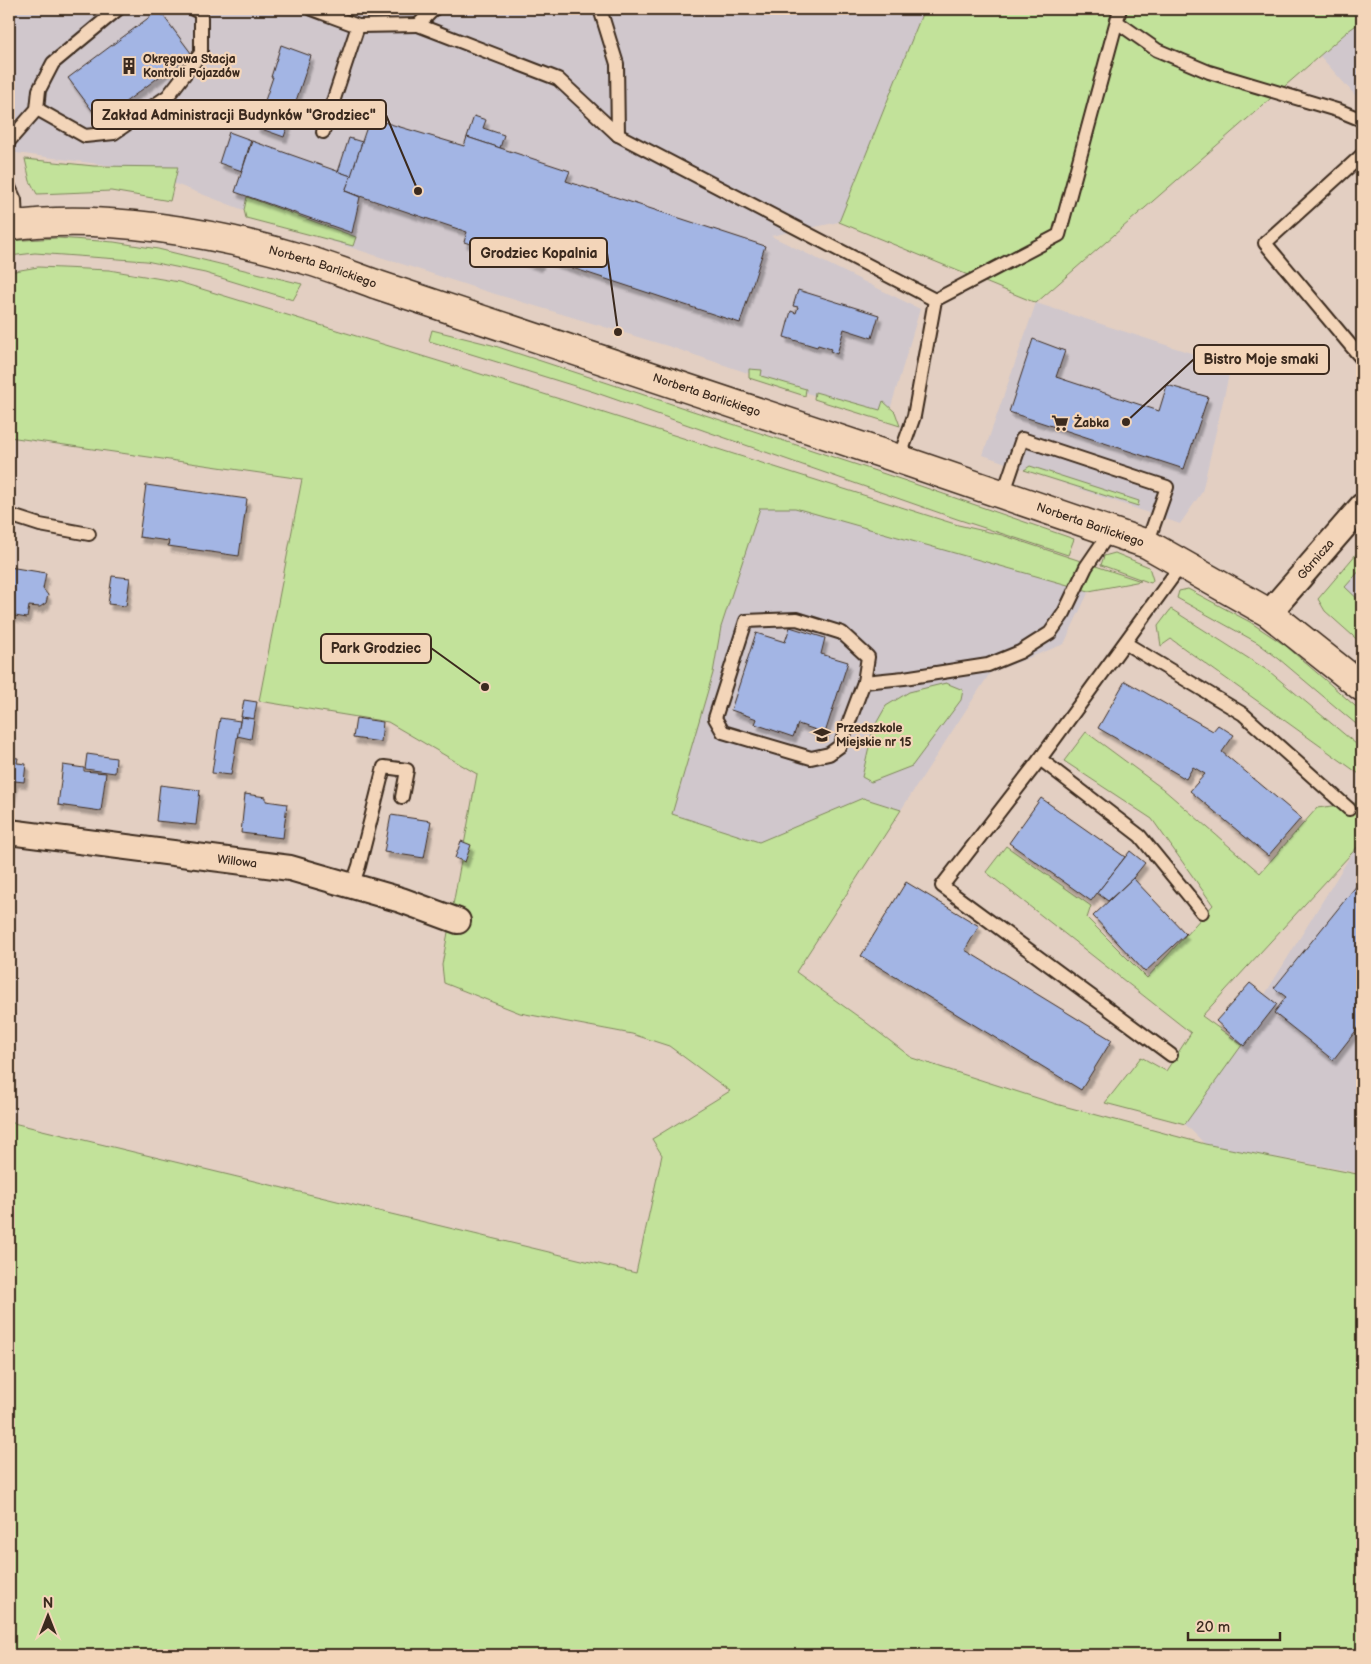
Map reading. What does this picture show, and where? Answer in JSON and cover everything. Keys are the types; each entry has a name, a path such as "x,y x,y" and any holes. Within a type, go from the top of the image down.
{"street":[{"name":"Norberta Barlickiego","path":"12,226 90,221 152,227 223,239 303,259 899,459 1147,544 1269,612 1362,687"},
{"name":"Górnicza","path":"1269,612 1360,512"},
{"name":"Willowa","path":"9,832 290,868 401,900 458,921"}],"lane":[{"path":"9,141 36,109 38,90 53,63 118,9"},
{"path":"36,109 85,136 114,133 168,96 201,53 201,13 192,9"},
{"path":"312,9 358,26 418,25 558,79 618,135 935,300"},
{"path":"418,25 434,9"},
{"path":"600,9 617,64 618,135"},
{"path":"935,300 1059,234 1120,9"},
{"path":"1116,22 1156,50 1209,72 1340,111 1362,120"},
{"path":"323,132 358,26"},
{"path":"1362,155 1265,243 1362,359"},
{"path":"9,187 14,200 12,226"},
{"path":"899,459 914,416 935,300"},
{"path":"1003,495 1022,439 1167,487 1147,544"},
{"path":"9,515 40,525 89,534"},
{"path":"864,682 988,665 1020,652 1050,633 1064,612 1086,567 1110,532"},
{"path":"1171,1055 942,886 1040,759 1182,564"},
{"path":"797,619 842,633 868,657 864,682 840,746 829,754 811,758 723,732 715,718 746,621 797,619"},
{"path":"1125,643 1243,714 1348,809"},
{"path":"1040,759 1140,836 1202,912"},
{"path":"352,886 360,866 384,768 407,770 402,797"}],"shaded area":[{"path":"9,9 924,9 839,222 771,236 920,309 887,420 671,347 485,291 291,228 136,169 9,152"},
{"path":"1362,21 1362,103 1320,56"},
{"path":"1036,303 1231,366 1202,492 1180,524 983,455"},
{"name":"Przedszkole Miejskie nr 15","path":"760,508 795,508 1089,591 1064,644 990,673 901,810 863,798 759,842 672,814 713,673 721,627"},
{"path":"1362,550 1362,628 1326,589"},
{"path":"1362,837 1362,1168 1360,1173 1205,1144 1185,1124"}],"green space":[{"path":"924,9 1362,9 1362,21 1348,31 1036,303 839,222"},
{"path":"25,159 94,166 178,167 170,201 111,191 37,194 30,181"},
{"path":"247,197 356,237 353,246 246,218 244,210"},
{"path":"57,238 114,242 158,249 302,284 293,300 205,273 146,261 35,253 9,256 9,241"},
{"path":"38,267 109,270 179,282 471,371 958,525 1002,535 1141,581 1089,591 795,508 760,508 721,627 713,673 672,814 759,842 863,798 901,810 796,972 912,1058 1056,1104 1205,1144 1362,1175 1362,1655 9,1655 9,1122 636,1273 662,1155 652,1139 730,1091 669,1046 632,1034 520,1013 444,983 442,965 477,774 388,722 259,701 302,479 9,437 9,272"},
{"path":"432,330 492,345 903,480 1074,539 1068,555 957,519 594,392 429,341"},
{"path":"749,369 762,370 761,376 806,389 805,396 749,378"},
{"path":"815,392 880,410 883,401 895,412 900,426 814,399"},
{"path":"1030,466 1139,501 1138,506 1024,470"},
{"path":"1362,547 1362,568 1345,587 1362,603 1362,644 1325,611 1318,599"},
{"path":"1115,553 1149,567 1153,580 1151,583 1101,565 1104,556"},
{"path":"1188,589 1250,622 1286,646 1362,712 1362,729 1258,643 1177,598 1179,591"},
{"path":"1171,609 1270,672 1362,749 1362,776 1171,639 1161,646 1158,626"},
{"path":"946,683 963,690 961,700 912,766 871,782 862,777 873,729 886,706 909,692"},
{"path":"1086,732 1163,789 1260,873 1317,808 1356,803 1362,797 1362,842 1202,1016 1242,1045 1185,1124 1105,1103 1141,1057 1166,1071 1191,1033 986,872 1006,846 1091,906 1087,918 1147,978 1213,905 1152,819 1064,761"}],"building":[{"name":"Okręgowa Stacja Kontroli Pojazdów","path":"159,10 191,53 100,121 68,78"},
{"path":"281,45 311,56 284,137 256,127 273,77 271,77"},
{"path":"474,116 486,120 483,128 504,135 500,148 467,137"},
{"path":"370,118 464,146 467,137 570,171 566,181 765,246 740,323 542,258 539,266 464,242 467,232 345,191"},
{"path":"229,132 251,140 242,171 219,163"},
{"path":"349,138 362,142 351,176 338,172"},
{"path":"252,141 351,176 345,191 360,197 352,233 235,192"},
{"path":"798,290 879,315 872,338 844,329 837,354 830,351 831,349 818,345 817,347 784,337 791,311 796,313 798,307 793,306"},
{"path":"1033,339 1065,351 1056,377 1159,411 1167,385 1208,397 1184,469 1009,412"},
{"path":"146,485 247,499 239,556 168,546 169,541 139,537"},
{"path":"9,567 46,573 43,589 48,595 46,603 40,607 29,606 27,618 9,615"},
{"path":"112,576 130,578 126,606 108,604"},
{"path":"790,627 825,638 821,654 848,662 825,733 798,724 793,737 755,724 757,719 731,710 756,633 785,642"},
{"path":"1125,681 1213,731 1218,725 1234,735 1222,752 1301,818 1268,856 1190,791 1205,774 1193,767 1186,779 1098,728"},
{"path":"244,700 257,702 254,719 241,717"},
{"path":"241,717 254,719 251,739 237,736"},
{"path":"220,718 240,721 231,775 212,773"},
{"path":"356,718 383,722 381,742 353,738"},
{"path":"87,754 116,758 115,773 85,769"},
{"path":"9,757 18,758 17,763 26,764 24,782 15,781 11,800 9,800"},
{"path":"63,765 84,768 84,771 106,773 101,811 58,805"},
{"path":"160,785 200,790 196,825 156,821"},
{"path":"245,794 266,797 266,801 287,804 283,838 241,833"},
{"path":"1041,798 1125,857 1091,901 1009,843"},
{"path":"391,815 431,821 424,858 384,852"},
{"path":"461,841 471,845 465,862 455,858"},
{"path":"1130,851 1145,863 1133,878 1108,901 1097,893"},
{"path":"1133,878 1186,934 1145,972 1093,916"},
{"path":"1362,879 1362,1023 1333,1060 1274,1013 1286,997 1274,988"},
{"path":"906,882 979,926 965,950 1112,1040 1081,1090 861,956"},
{"path":"1250,983 1277,1004 1244,1046 1216,1021"}],"place":[{"name":"Okręgowa Stacja Kontroli Pojazdów","path":"129,66"},
{"name":"Zakład Administracji Budynków \"Grodziec\"","path":"418,191"},
{"name":"Grodziec Kopalnia","path":"618,332"},
{"name":"Bistro Moje smaki","path":"1126,422"},
{"name":"Żabka","path":"1060,423"},
{"name":"Park Grodziec","path":"485,687"},
{"name":"Przedszkole Miejskie nr 15","path":"822,735"}]}
